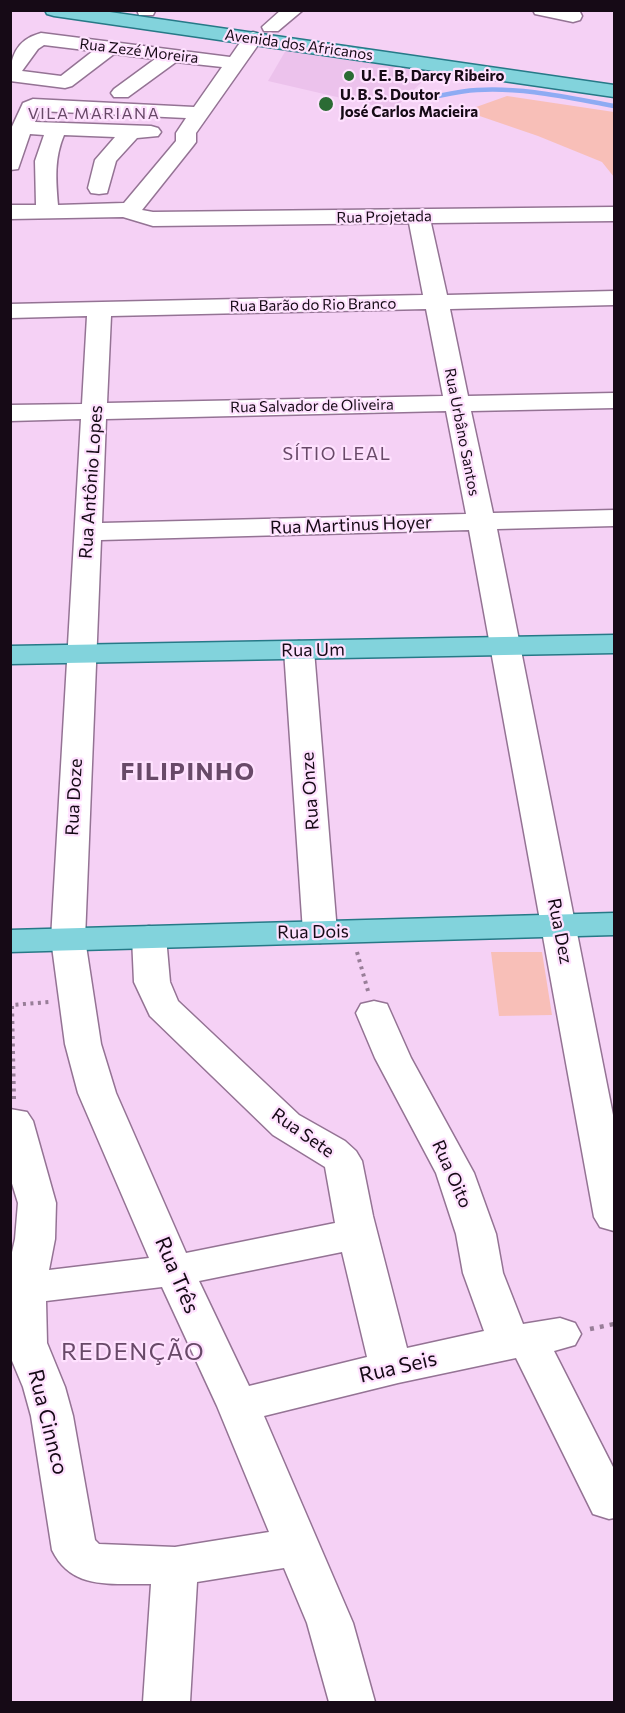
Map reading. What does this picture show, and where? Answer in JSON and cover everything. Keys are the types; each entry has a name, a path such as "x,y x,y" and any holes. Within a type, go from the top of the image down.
{"main road":[{"name":"Avenida dos Africanos","path":"54,10 253,38 272,34 353,39 610,82"},
{"name":"Avenida dos Africanos","path":"145,11 491,73 497,67 512,65 584,75 610,82"},
{"name":"Rua Um","path":"10,655 615,644"},
{"name":"Rua Dois","path":"10,941 615,924"}],"street":[{"path":"272,34 294,10"},
{"path":"542,10 573,16"},
{"path":"128,211 186,142 186,133 253,38"},
{"name":"Rua Zezé Moreira","path":"10,75 31,45 45,39 234,63"},
{"path":"10,75 65,81 75,76 111,47"},
{"path":"121,93 173,55"},
{"path":"15,145 33,105 39,79"},
{"path":"33,105 199,113"},
{"path":"15,145 57,129 186,133"},
{"path":"48,212 45,161 47,150 57,129"},
{"path":"99,188 106,160 132,131"},
{"name":"Rua Projetada","path":"10,212 128,211 153,219 615,214"},
{"name":"Rua Urbâno Santos","path":"419,217 479,522 507,646"},
{"name":"Rua Barão do Rio Branco","path":"10,311 615,298"},
{"name":"Rua Antônio Lopes","path":"80,654 96,411 99,309"},
{"name":"Rua Salvador de Oliveira","path":"10,413 615,400"},
{"name":"Rua Martinus Hoyer","path":"87,532 615,518"},
{"name":"Rua Dez","path":"507,646 615,1217"},
{"name":"Rua Onze","path":"299,650 336,932"},
{"name":"Rua Doze","path":"68,939 80,654"},
{"name":"Rua Sete","path":"149,937 152,982 163,1007 286,1125 332,1151 343,1161 357,1234 391,1368"},
{"name":"Rua Três","path":"68,939 83,1044 97,1093 198,1324 238,1406 330,1623 352,1702"},
{"name":"Rua Oito","path":"374,1013 393,1058 455,1173 476,1234 483,1273 532,1338 609,1501"},
{"name":"Rua Cinnco","path":"14,1121 37,1203 35,1239 25,1288 26,1343 44,1387 52,1416 74,1550 90,1563 175,1566 297,1547"},
{"path":"25,1288 176,1270 357,1234"},
{"name":"Rua Seis","path":"238,1406 391,1368 532,1338"},
{"path":"166,1702 175,1566"}],"path":[{"path":"336,932 374,1013"},
{"path":"14,1121 12,1005 76,1000"}],"shaded area":[{"name":"U. E. B, Darcy Ribeiro","path":"286,50 432,72 393,110 268,81"},
{"path":"507,96 614,112 614,177 602,162 538,136 465,111"},
{"path":"491,952 542,952 552,1015 499,1016"}],"waterway":[{"path":"422,99 456,92 494,89 546,94 614,106"}],"place":[{"name":"U. E. B, Darcy Ribeiro","path":"349,76"},
{"name":"U. B. S. Doutor José Carlos Macieira","path":"326,104"}],"district":[{"name":"VILA MARIANA","path":"94,114"},
{"name":"SÍTIO LEAL","path":"337,454"},
{"name":"FILIPINHO","path":"188,772"},
{"name":"REDENÇÃO","path":"133,1352"}]}
